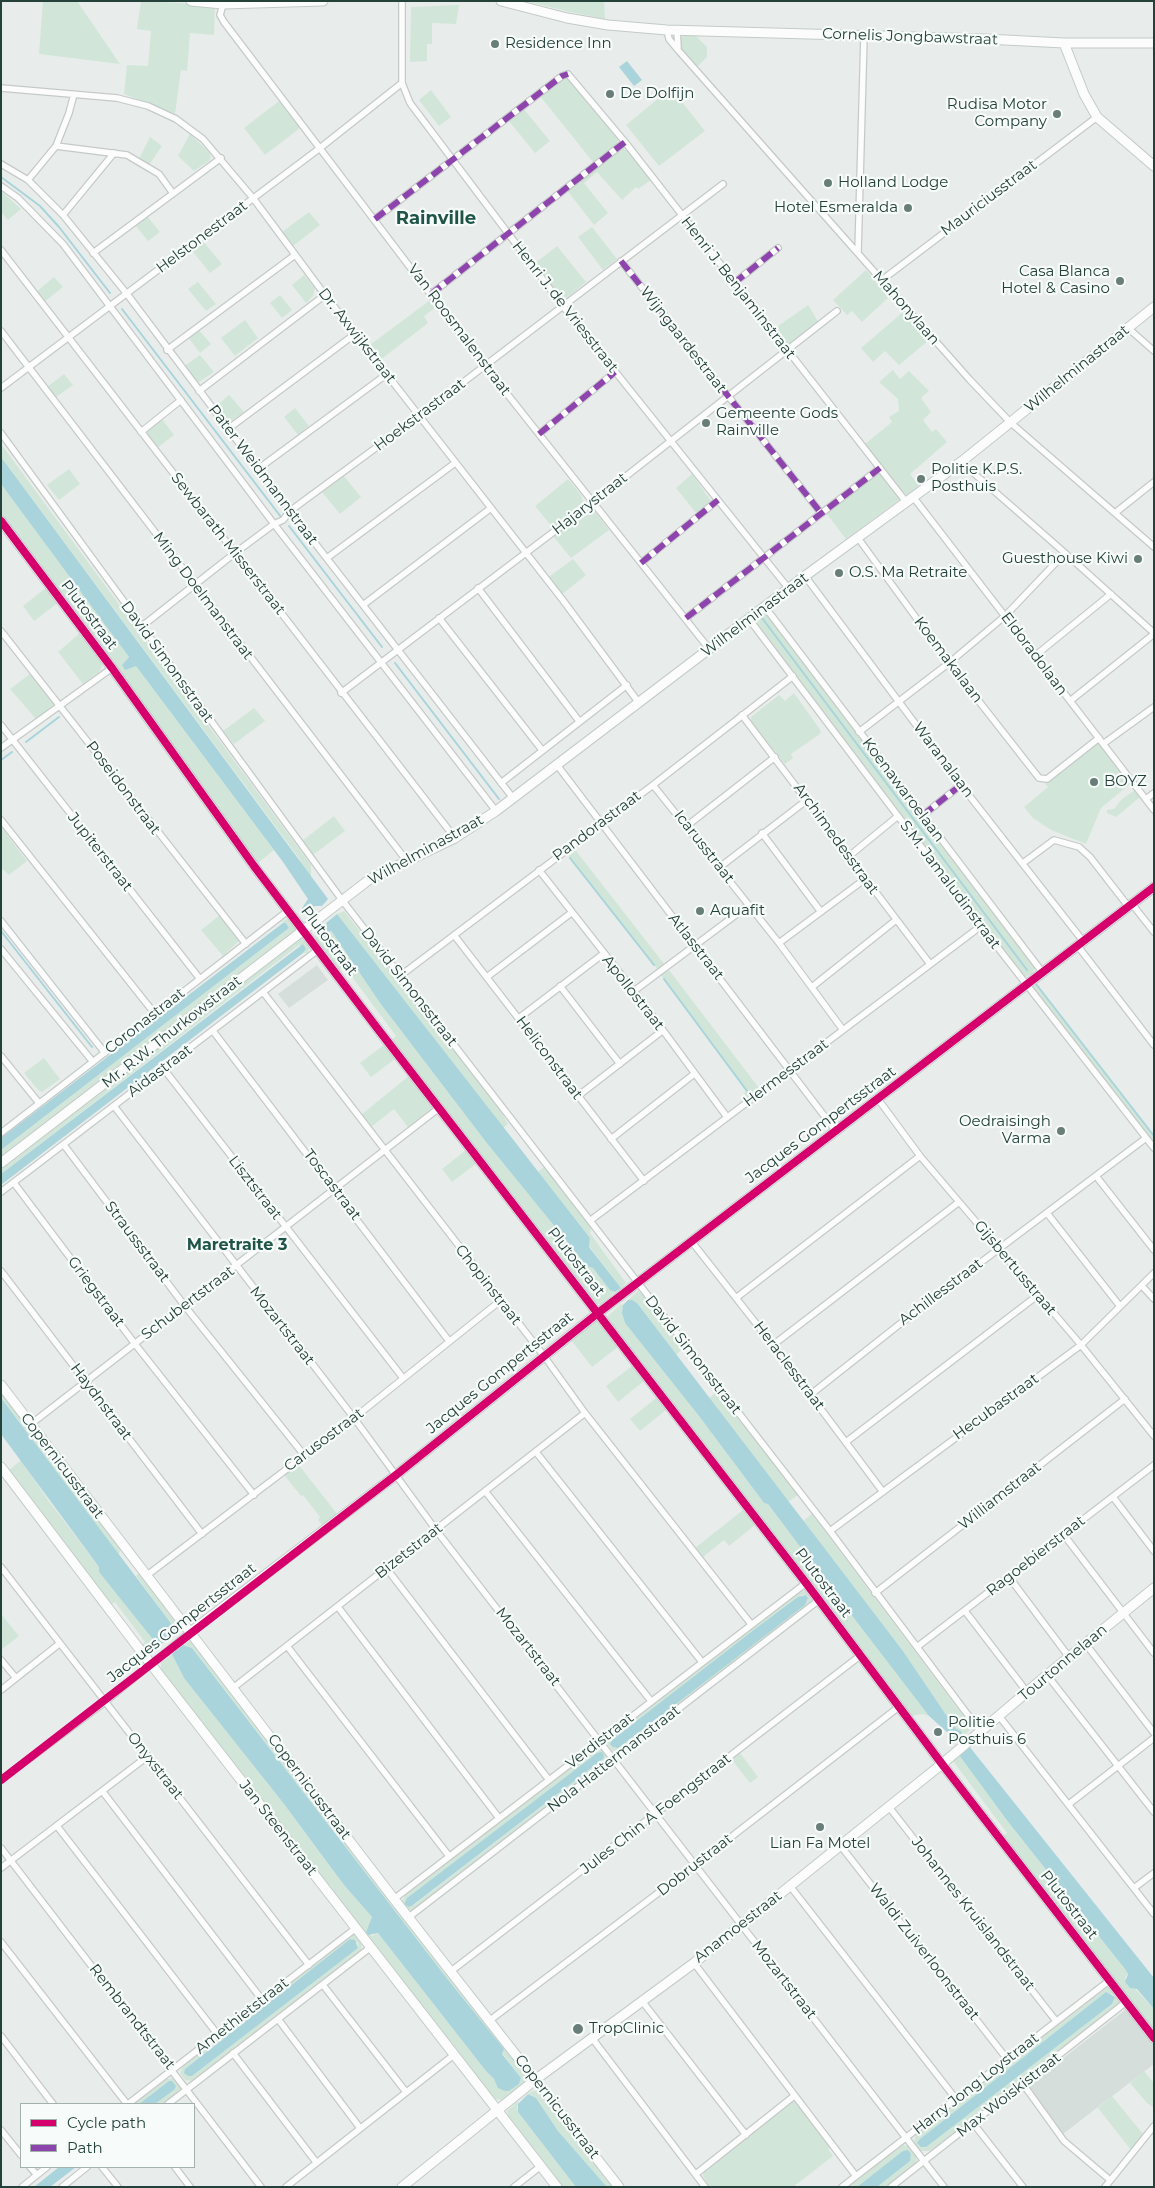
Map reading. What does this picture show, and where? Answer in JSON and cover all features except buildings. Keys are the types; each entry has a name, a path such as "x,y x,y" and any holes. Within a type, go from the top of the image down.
{"street":[{"path":"191,1 223,4 323,1"},
{"name":"Henri J. de Vriesstraat","path":"402,1 402,83 410,104 562,305 788,589"},
{"name":"Cornelis Jongbawstraat","path":"501,1 567,18 608,25 667,30 1064,43 1154,43"},
{"name":"Van Roosmalenstraat","path":"223,4 220,15 224,22 485,366 710,650"},
{"path":"677,29 678,50"},
{"name":"Mahonylaan","path":"667,30 669,39 678,50 1010,423 1154,546"},
{"path":"858,252 864,36"},
{"path":"1064,43 1084,94 1097,117 1154,166"},
{"name":"Henri J. Benjaminstraat","path":"453,159 562,76 568,74 625,142 880,468 911,500"},
{"name":"Helstonestraat","path":"1,388 110,304 127,294 320,148 402,83"},
{"name":"Dr. Axwijkstraat","path":"1,88 116,98 148,106 176,119 203,138 253,198 324,295 491,508 639,703"},
{"path":"28,180 56,146 70,112 74,94"},
{"name":"Mauriciusstraat","path":"882,280 1097,117"},
{"path":"431,294 625,142"},
{"path":"56,146 128,155 159,174 172,192"},
{"path":"63,215 114,153"},
{"path":"93,253 172,192 221,158"},
{"path":"375,219 453,159"},
{"name":"Pater Weidmannstraat","path":"1,164 28,180 63,215 127,294 167,350 290,511 513,798"},
{"name":"Hoekstrastraat","path":"141,627 235,553 282,520 290,511 419,416 723,184"},
{"name":"Pater Weidmannstraat","path":"1,186 18,198 40,218 110,304 274,524 496,811"},
{"path":"734,282 778,248"},
{"name":"Sewbarath Misserstraat","path":"1,250 455,838"},
{"path":"167,350 295,255"},
{"name":"Wijngaardestraat","path":"621,261 821,513"},
{"path":"199,391 324,295"},
{"name":"Wilhelminastraat","path":"342,900 370,879 455,838 496,811 805,576 961,462 1154,308"},
{"name":"Hajarystraat","path":"342,693 478,588 526,554 837,311"},
{"path":"1128,328 1154,351"},
{"name":"Ming Doelmanstraat","path":"1,331 406,860"},
{"path":"228,429 355,334"},
{"path":"539,434 615,372"},
{"path":"258,469 387,374"},
{"path":"141,432 181,400"},
{"name":"David Simonsstraat","path":"1,433 342,900 591,1220 635,1286 830,1531 980,1731"},
{"path":"961,462 1154,634 1070,701"},
{"path":"327,558 455,463"},
{"path":"686,618 880,468"},
{"path":"1116,513 1154,482"},
{"path":"641,563 718,500"},
{"name":"Eldoradolaan","path":"911,500 1036,655 1154,810"},
{"path":"362,604 491,508"},
{"name":"Plutostraat","path":"1,521 112,668 254,866 289,910 308,927 319,949 439,1108 601,1311 942,1764 1154,2038"},
{"name":"Koemakalaan","path":"858,538 949,663 1041,779 1047,779 1099,738"},
{"path":"859,732 949,663 1005,616 1065,553"},
{"name":"Waranalaan","path":"805,576 898,702 1023,864 1154,1045"},
{"path":"478,588 579,721"},
{"path":"1036,655 1111,594"},
{"name":"Koenawaroelaan","path":"765,607 1043,973"},
{"path":"439,618 542,750"},
{"name":"S.M. Jamaludinstraat","path":"749,619 1026,986 1154,1148"},
{"name":"Poseidonstraat","path":"1,631 246,944"},
{"path":"1,748 112,668"},
{"name":"Pandorastraat","path":"400,976 793,676"},
{"path":"501,783 627,685"},
{"path":"1104,744 1154,707"},
{"name":"Archimedesstraat","path":"742,715 930,964"},
{"name":"Jupiterstraat","path":"1,725 200,979"},
{"path":"688,825 775,757"},
{"name":"Atlasstraat","path":"557,765 835,1130"},
{"name":"Icarusstraat","path":"653,784 688,825 843,1030"},
{"path":"923,815 961,785"},
{"path":"1146,799 1154,793"},
{"path":"720,867 806,800"},
{"path":"848,857 898,816"},
{"path":"1,820 155,1014"},
{"path":"762,833 821,912"},
{"path":"1023,864 1051,841 1060,841 1079,847 1090,857 1154,932"},
{"name":"Apollostraat","path":"539,870 634,992 727,1117"},
{"path":"779,943 865,879"},
{"name":"Jacques Gompertsstraat","path":"1,1780 396,1475 601,1311 1154,887"},
{"name":"Mr. R.W. Thurkowstraat","path":"1,1163 342,900"},
{"path":"634,992 749,905"},
{"name":"Coronastraat","path":"1,1132 289,910"},
{"path":"486,977 571,913"},
{"path":"812,987 896,920"},
{"path":"1,921 104,1053"},
{"name":"Hermesstraat","path":"591,1220 981,926"},
{"name":"Heliconstraat","path":"454,935 644,1181"},
{"path":"1,949 93,1062"},
{"name":"Aidastraat","path":"1,1192 319,949"},
{"path":"519,1018 603,954"},
{"path":"560,986 620,1064"},
{"name":"Chopinstraat","path":"263,992 544,1356 585,1413 751,1624"},
{"name":"Toscastraat","path":"214,1030 449,1341"},
{"path":"578,1096 662,1031"},
{"path":"1,1056 39,1103"},
{"name":"Lisztstraat","path":"163,1068 403,1378"},
{"path":"611,1139 694,1074"},
{"name":"Gijsbertusstraat","path":"878,1099 920,1156 1081,1345 1154,1436"},
{"name":"Mozartstraat","path":"114,1106 354,1418 436,1530 615,1759 944,2187"},
{"name":"Schubertstraat","path":"30,1424 236,1267 439,1108"},
{"name":"Achillesstraat","path":"810,1395 999,1248 1146,1138"},
{"name":"Straussstraat","path":"64,1145 184,1305 304,1455"},
{"path":"736,1298 920,1156"},
{"path":"1096,1176 1154,1250"},
{"name":"Griegstraat","path":"14,1183 134,1344 254,1494"},
{"path":"773,1346 959,1202"},
{"path":"1047,1213 1119,1305"},
{"name":"Heraclesstraat","path":"692,1242 883,1492"},
{"name":"Haydnstraat","path":"1,1271 202,1534"},
{"name":"Hecubastraat","path":"830,1531 1081,1345 1119,1305 1154,1273"},
{"path":"1142,1286 1154,1299"},
{"path":"846,1442 1038,1295"},
{"name":"Carusostraat","path":"146,1576 354,1418 500,1301"},
{"name":"Copernicusstraat","path":"1,1385 146,1576 187,1635 233,1688 450,1972 619,2187"},
{"name":"Williamstraat","path":"875,1593 1125,1399"},
{"name":"Bizetstraat","path":"233,1688 585,1413"},
{"path":"536,1452 702,1662"},
{"name":"Ragoebierstraat","path":"917,1647 1154,1465"},
{"name":"Jan Steenstraat","path":"1,1467 153,1661 356,1928 557,2187"},
{"path":"485,1491 651,1701"},
{"path":"1113,1497 1154,1551"},
{"path":"1064,1535 1154,1653"},
{"name":"Onyxstraat","path":"1,1567 309,1965"},
{"path":"387,1569 549,1780"},
{"path":"1009,1578 1069,1657"},
{"name":"Verdistraat","path":"394,1899 806,1583"},
{"name":"Tourtonnelaan","path":"972,1737 1154,1588"},
{"name":"Nola Hattermanstraat","path":"409,1917 819,1600"},
{"path":"338,1607 499,1818"},
{"path":"965,1611 1027,1692"},
{"path":"1086,1643 1154,1733"},
{"path":"1,1690 59,1644"},
{"path":"287,1646 449,1856"},
{"name":"Jules Chin A Foengstraat","path":"450,1972 861,1655"},
{"path":"1,1660 16,1678"},
{"path":"1047,1674 1154,1812"},
{"name":"Dobrustraat","path":"489,2021 900,1706"},
{"path":"999,1716 1154,1914"},
{"name":"Anamoestraat","path":"402,2187 499,2111 535,2080 694,1963 890,1807 972,1737"},
{"path":"1069,1804 1154,1738"},
{"path":"1,1868 148,1756"},
{"path":"103,1792 263,2001"},
{"name":"Johannes Kruislandstraat","path":"890,1807 1056,2021"},
{"path":"57,1826 218,2035"},
{"name":"Waldi Zuiverloonstraat","path":"840,1845 1007,2060"},
{"name":"Rembrandtstraat","path":"1,1848 188,2089 261,2187"},
{"path":"1134,1888 1154,1873"},
{"path":"790,1886 956,2099"},
{"name":"Amethietstraat","path":"128,2103 356,1928"},
{"path":"1,1942 126,2103"},
{"path":"169,2103 371,1947"},
{"path":"694,1963 856,2176"},
{"name":"Harry Jong Loystraat","path":"842,2187 1110,1980"},
{"path":"323,1985 406,2092"},
{"path":"642,2000 746,2135"},
{"name":"Max Woiskistraat","path":"891,2187 1126,2002"},
{"path":"278,2019 360,2128"},
{"path":"1,2036 52,2103"},
{"path":"592,2038 705,2187"},
{"path":"233,2053 316,2162"},
{"path":"286,2187 455,2054"},
{"path":"1023,2084 1064,2141 1110,2180"},
{"path":"696,2174 794,2096"},
{"path":"973,2123 1023,2187"},
{"path":"1105,2187 1154,2126"},
{"path":"1,2130 20,2154"},
{"path":"514,2187 541,2166"},
{"path":"31,2168 37,2175"},
{"path":"22,2187 46,2168"},
{"path":"62,2187 86,2168"},
{"path":"103,2168 118,2187"},
{"path":"176,2168 190,2187"}],"shaded area":[{"path":"317,965 328,980 289,1008 278,994"},
{"path":"1125,2010 1129,2012 1154,2045 1154,2064 1063,2134 1030,2088 1030,2084"}],"green space":[{"path":"43,1 77,1 120,64 39,54"},
{"path":"141,1 215,5 214,35 190,33 187,71 181,70 175,114 124,94 127,65 148,66 151,31 137,29"},
{"path":"526,1 604,1 605,19 566,11"},
{"path":"459,5 456,24 432,23 432,44 427,44 427,61 410,62 411,7"},
{"path":"687,34 695,35 707,47 707,57 697,67 683,53 679,44 678,39"},
{"path":"568,77 618,140 617,144 593,162 540,96"},
{"path":"671,88 705,131 659,166 626,125"},
{"path":"431,90 451,117 439,126 419,100"},
{"path":"279,101 300,128 265,155 244,128"},
{"path":"523,108 550,141 535,153 508,120"},
{"path":"190,134 209,152 211,157 209,161 194,171 178,156"},
{"path":"150,137 162,146 149,165 139,159"},
{"path":"621,148 628,151 651,180 638,189 636,187 622,200 597,172 584,183 608,213 594,225 566,189"},
{"path":"1,191 21,209 8,220 1,212"},
{"path":"309,212 320,225 293,246 282,232"},
{"path":"147,216 160,232 148,241 135,225"},
{"path":"592,227 617,259 603,270 578,237"},
{"path":"201,239 222,264 210,273 190,248"},
{"path":"557,246 586,282 567,298 561,297 534,264"},
{"path":"866,270 889,297 862,322 852,311 847,315 833,300"},
{"path":"304,275 315,288 313,296 306,303 292,285"},
{"path":"54,277 63,287 44,302 36,292"},
{"path":"198,282 216,304 206,311 188,289"},
{"path":"280,295 292,310 282,318 270,303"},
{"path":"429,301 435,308 424,316 428,323 379,361 367,347"},
{"path":"808,305 819,323 788,345 774,329"},
{"path":"903,312 928,341 899,365 885,351 873,362 861,348"},
{"path":"245,320 258,338 235,356 221,338"},
{"path":"198,329 211,344 200,353 188,337"},
{"path":"200,355 214,372 199,382 183,367"},
{"path":"893,370 900,379 909,371 929,391 921,398 931,412 923,420 932,432 936,429 947,442 910,474 919,486 907,495 865,444 892,422 889,417 899,411 898,399 879,382"},
{"path":"64,374 73,385 55,398 47,387"},
{"path":"229,395 244,412 230,422 224,419 215,407"},
{"path":"295,408 309,426 298,435 284,417"},
{"path":"162,419 174,435 157,448 146,432"},
{"path":"1,444 311,865 311,879 298,857 1,457"},
{"path":"69,469 80,484 59,500 47,485"},
{"path":"880,473 900,499 846,539 826,513"},
{"path":"692,474 711,501 697,514 676,488"},
{"path":"343,475 361,497 340,514 322,492"},
{"path":"568,479 581,495 583,502 553,528 535,506"},
{"path":"1,484 129,657 122,665 125,669 136,666 274,850 258,863 1,516"},
{"path":"588,509 595,512 609,530 571,558 552,535"},
{"path":"573,559 586,575 560,596 546,579"},
{"path":"47,587 59,602 34,621 23,606"},
{"path":"763,613 766,613 773,621 1033,965 1035,969 1032,974 1024,977 1021,975 758,626 758,618"},
{"path":"80,633 103,663 100,671 83,684 58,652"},
{"path":"30,674 55,705 36,719 10,689"},
{"path":"794,693 821,731 820,734 791,754 793,758 785,764 751,722 751,717 779,695 785,701"},
{"path":"254,708 265,721 234,744 223,731"},
{"path":"1098,743 1130,784 1101,808 1086,844 1051,830 1033,818 1024,807 1048,787 1045,783"},
{"path":"1135,790 1140,797 1116,817 1107,813 1107,810 1114,809 1122,799"},
{"path":"334,816 345,831 313,855 302,841"},
{"path":"1,827 27,861 9,875 1,868"},
{"path":"573,847 665,965 658,970 566,853"},
{"path":"344,911 497,1105 508,1124 503,1128 337,914"},
{"path":"220,915 238,937 239,941 223,956 201,930"},
{"path":"287,919 294,924 295,931 1,1158 1,1150 289,928 286,923 281,922"},
{"path":"326,923 380,1003 486,1142 587,1265 593,1268 610,1289 615,1292 601,1304 595,1304 392,1040 396,1036 344,966 339,970 317,941 315,936"},
{"path":"301,938 310,947 307,953 303,953 306,949 299,945 1,1174 1,1167"},
{"path":"669,970 759,1088 747,1098 744,1093 746,1091 661,975"},
{"path":"1036,984 1154,1136 1154,1143 1032,990"},
{"path":"384,1045 395,1059 371,1077 360,1063"},
{"path":"44,1058 60,1079 42,1092 38,1090 24,1073"},
{"path":"410,1075 432,1108 408,1127 394,1109 371,1127 361,1115"},
{"path":"466,1150 477,1163 452,1182 442,1169"},
{"path":"544,1167 592,1227 590,1233 626,1283 621,1288 589,1246 590,1238 538,1172"},
{"path":"638,1291 648,1300 683,1348 676,1355 637,1303 628,1300"},
{"path":"621,1304 623,1305 622,1313 625,1323 699,1416 764,1503 768,1504 822,1576 822,1587 830,1587 929,1716 923,1714 911,1716 608,1321 608,1316"},
{"path":"597,1320 619,1346 592,1367 571,1340"},
{"path":"632,1366 644,1381 618,1402 606,1386"},
{"path":"1,1391 121,1550 118,1555 1,1398"},
{"path":"718,1391 798,1495 788,1502 709,1398"},
{"path":"656,1398 666,1410 640,1431 630,1419"},
{"path":"21,1460 48,1500 99,1567 99,1572 157,1642 163,1643 153,1653 150,1654 141,1646 145,1642 115,1602 110,1605 8,1471"},
{"path":"298,1464 338,1515 323,1526 318,1520 320,1517 284,1475"},
{"path":"743,1510 755,1525 729,1546 724,1540 703,1557 695,1548"},
{"path":"812,1514 970,1725 969,1731 963,1737 961,1731 955,1728 903,1651 803,1521"},
{"path":"139,1573 176,1623 179,1632 176,1634 176,1630 136,1576"},
{"path":"800,1591 807,1591 812,1602 620,1751 613,1751 611,1749 607,1743 608,1738","holes":["802,1595 806,1595 808,1598 805,1605 615,1748 611,1742 612,1740"]},
{"path":"1,1614 19,1636 1,1650"},
{"path":"190,1641 231,1691 527,2075 525,2082 503,2100 494,2099 161,1671 161,1662 172,1654 184,1678 284,1804 344,1885 372,1917 366,1932 372,1936 378,1933 486,2071 505,2091 519,2084 521,2078 502,2053 504,2049 449,1981 192,1648 183,1645"},
{"path":"595,1748 601,1748 609,1755 608,1761 414,1910 408,1910 401,1903 407,1892","holes":["597,1753 604,1756 603,1759 414,1905 406,1906 404,1904 407,1898"]},
{"path":"740,1753 758,1777 750,1783 732,1760"},
{"path":"959,1755 1009,1823 1128,1973 1125,1978 1154,2009 1154,2034 1002,1837 1007,1833 953,1761"},
{"path":"353,1933 362,1942 361,1951 193,2081 185,2080 180,2073 183,2066","holes":["350,1939 358,1943 358,1948 192,2076 188,2076 185,2073 185,2069"]},
{"path":"1108,1987 1121,2001 1120,2004 930,2151 920,2151 914,2142 916,2133","holes":["1113,1994 1115,1997 1112,2004 924,2148 920,2139 1100,1997"]},
{"path":"1144,2071 1154,2083 1154,2108 1147,2103 1130,2083"},
{"path":"175,2078 181,2089 164,2103 156,2103 174,2090 169,2081 140,2103 134,2103 167,2079"},
{"path":"532,2091 539,2091 615,2187 607,2187 558,2131 536,2098 528,2094"},
{"path":"1112,2096 1143,2134 1131,2150 1098,2108"},
{"path":"791,2101 796,2102 831,2147 828,2149 833,2156 793,2187 710,2187 703,2176 705,2170"},
{"path":"519,2102 518,2112 576,2187 562,2187 514,2125 507,2111"},
{"path":"903,2145 909,2146 917,2156 916,2164 887,2187 877,2187 910,2161 906,2150 857,2187 847,2187"}],"water":[{"path":"627,61 642,80 634,86 619,67"},
{"path":"1,457 328,899 322,906 315,906 307,913 302,908 308,899 283,862 136,666 125,670 122,665 129,657 1,484"},
{"path":"337,914 590,1238 589,1247 621,1288 615,1292 610,1290 593,1268 587,1266 486,1142 380,1003 326,923"},
{"path":"283,923 286,923 289,928 1,1150 1,1138"},
{"path":"303,944 306,949 303,953 1,1185 1,1174"},
{"path":"628,1300 637,1303 903,1651 955,1728 961,1731 963,1737 957,1741 929,1716 830,1587 822,1587 822,1576 768,1504 764,1503 699,1416 625,1323 622,1313 623,1305"},
{"path":"1,1398 176,1630 163,1643 157,1642 152,1638 99,1572 99,1567 1,1434"},
{"path":"806,1595 808,1598 805,1605 663,1714 618,1748 610,1744 612,1740 755,1629 798,1597"},
{"path":"183,1645 192,1648 449,1981 504,2049 502,2054 521,2078 519,2084 509,2091 498,2088 494,2079 378,1933 368,1935 366,1932 372,1917 344,1885 284,1804 184,1678 172,1654"},
{"path":"969,1746 1154,1978 1154,2009 1137,1989 1130,1988 1125,1982 1128,1974 1125,1969 1009,1823 959,1755"},
{"path":"602,1752 603,1759 413,1905 409,1907 404,1904 407,1898 597,1753"},
{"path":"350,1939 355,1940 358,1948 192,2076 184,2073 185,2069"},
{"path":"1106,1992 1115,1997 1112,2004 926,2147 921,2147 917,2143 920,2139"},
{"path":"169,2081 172,2081 176,2086 174,2090 156,2103 140,2103"},
{"path":"528,2094 536,2098 558,2131 607,2187 576,2187 518,2112 518,2104"},
{"path":"908,2150 911,2154 910,2161 877,2187 857,2187 903,2151"},
{"path":"58,2168 75,2168 50,2187 34,2187"}],"waterway":[{"path":"1,177 40,206 59,227 110,293"},
{"path":"122,309 281,517"},
{"path":"289,526 382,647"},
{"path":"762,618 1027,970"},
{"path":"395,663 499,799"},
{"path":"26,742 59,717"},
{"path":"1,760 12,752"},
{"path":"570,858 654,965"},
{"path":"321,934 335,923"},
{"path":"1,931 92,1047"},
{"path":"664,979 747,1091"},
{"path":"1036,984 1154,1136"}],"marked path":[{"path":"375,219 562,76 568,74"},
{"path":"431,294 625,142"},
{"path":"734,283 778,248"},
{"path":"621,261 821,513"},
{"path":"539,434 615,372"},
{"path":"686,618 880,468"},
{"path":"641,563 718,500"},
{"path":"923,815 961,785"}],"cycle path":[{"path":"1,521 112,668 254,866 374,1024 806,1583 942,1764 1154,2038"},
{"path":"1,1780 396,1475 598,1313 1154,887"}],"place":[{"name":"Residence Inn","path":"495,44"},
{"name":"De Dolfijn","path":"610,94"},
{"name":"Rudisa Motor Company","path":"1057,114"},
{"name":"Holland Lodge","path":"828,183"},
{"name":"Hotel Esmeralda","path":"908,208"},
{"name":"Casa Blanca Hotel & Casino","path":"1120,281"},
{"name":"Gemeente Gods Rainville","path":"706,423"},
{"name":"Politie K.P.S. Posthuis","path":"921,479"},
{"name":"Guesthouse Kiwi","path":"1138,559"},
{"name":"O.S. Ma Retraite","path":"839,573"},
{"name":"BOYZ","path":"1094,782"},
{"name":"Aquafit","path":"700,911"},
{"name":"Oedraisingh Varma","path":"1061,1131"},
{"name":"Politie Posthuis 6","path":"938,1732"},
{"name":"Lian Fa Motel","path":"820,1827"},
{"name":"TropClinic","path":"578,2029"}],"district":[{"name":"Rainville","path":"436,219"},
{"name":"Maretraite 3","path":"237,1245"}]}
